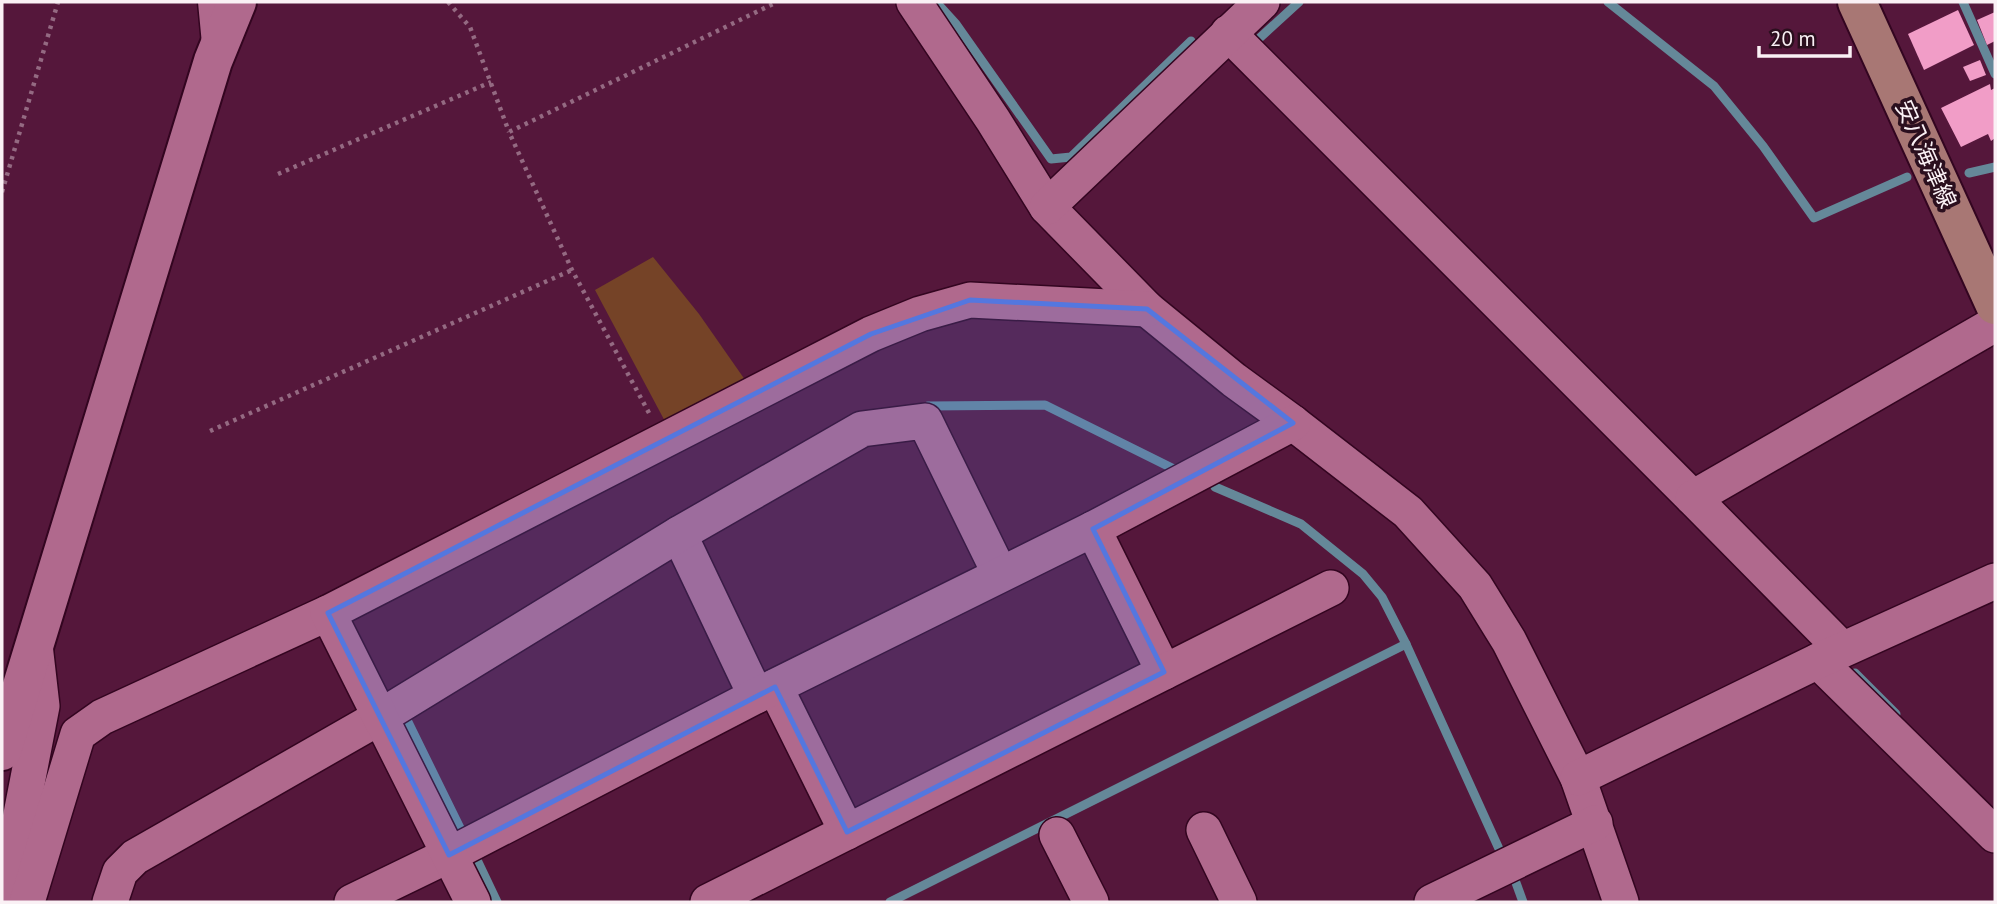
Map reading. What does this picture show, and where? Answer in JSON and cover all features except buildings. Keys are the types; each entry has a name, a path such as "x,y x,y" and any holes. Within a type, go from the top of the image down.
{"main road":[{"name":"安八海津線","path":"1857,2 1995,305"}],"street":[{"path":"2,751 213,61 237,2"},
{"path":"914,2 993,120 1046,207 1147,309 1234,380 1408,512 1475,586 1509,640 1578,778 1621,902"},
{"path":"1046,207 1262,2"},
{"path":"1228,33 1693,498 1830,655 1995,835"},
{"path":"27,902 78,734 102,717 328,613 871,334 920,314 970,300 1147,309"},
{"path":"1693,498 1995,324"},
{"path":"110,902 120,872 135,857 380,717 679,534 862,429 925,421 1000,574"},
{"path":"352,902 1000,574 1093,530 1293,423"},
{"path":"1093,530 1164,672"},
{"path":"679,534 765,692 847,832"},
{"path":"1578,778 1830,655 1995,581"},
{"path":"708,902 1331,588"},
{"path":"328,613 473,902"},
{"path":"4,902 42,706 35,645"},
{"path":"1432,902 1595,823"},
{"path":"1204,830 1239,902"},
{"path":"1056,835 1091,902"}],"lane":[{"path":"207,2 213,61"}],"path":[{"path":"2,192 58,2"},
{"path":"448,2 470,27 509,132 572,270 664,441"},
{"path":"509,132 777,2"},
{"path":"278,174 491,82"},
{"path":"210,430 572,270"}],"highlighted area":[{"path":"970,300 1147,309 1293,423 1093,529 1164,672 847,832 775,687 449,855 328,613 871,334"}],"shaded area":[{"path":"653,257 699,314 750,387 668,427 595,290"}],"waterway":[{"path":"936,2 956,24 1051,159 1071,157 1191,41"},
{"path":"1253,44 1299,2"},
{"path":"1608,2 1714,86 1763,146 1814,218 1907,177"},
{"path":"1963,2 1995,74"},
{"path":"1969,173 1995,167"},
{"path":"928,406 1045,405 1180,472"},
{"path":"1215,487 1301,524 1363,574 1382,597 1500,851"},
{"path":"890,902 1406,644"},
{"path":"1855,673 1896,714"},
{"path":"407,720 460,828"},
{"path":"477,860 497,902"},
{"path":"1515,880 1523,902"}]}
